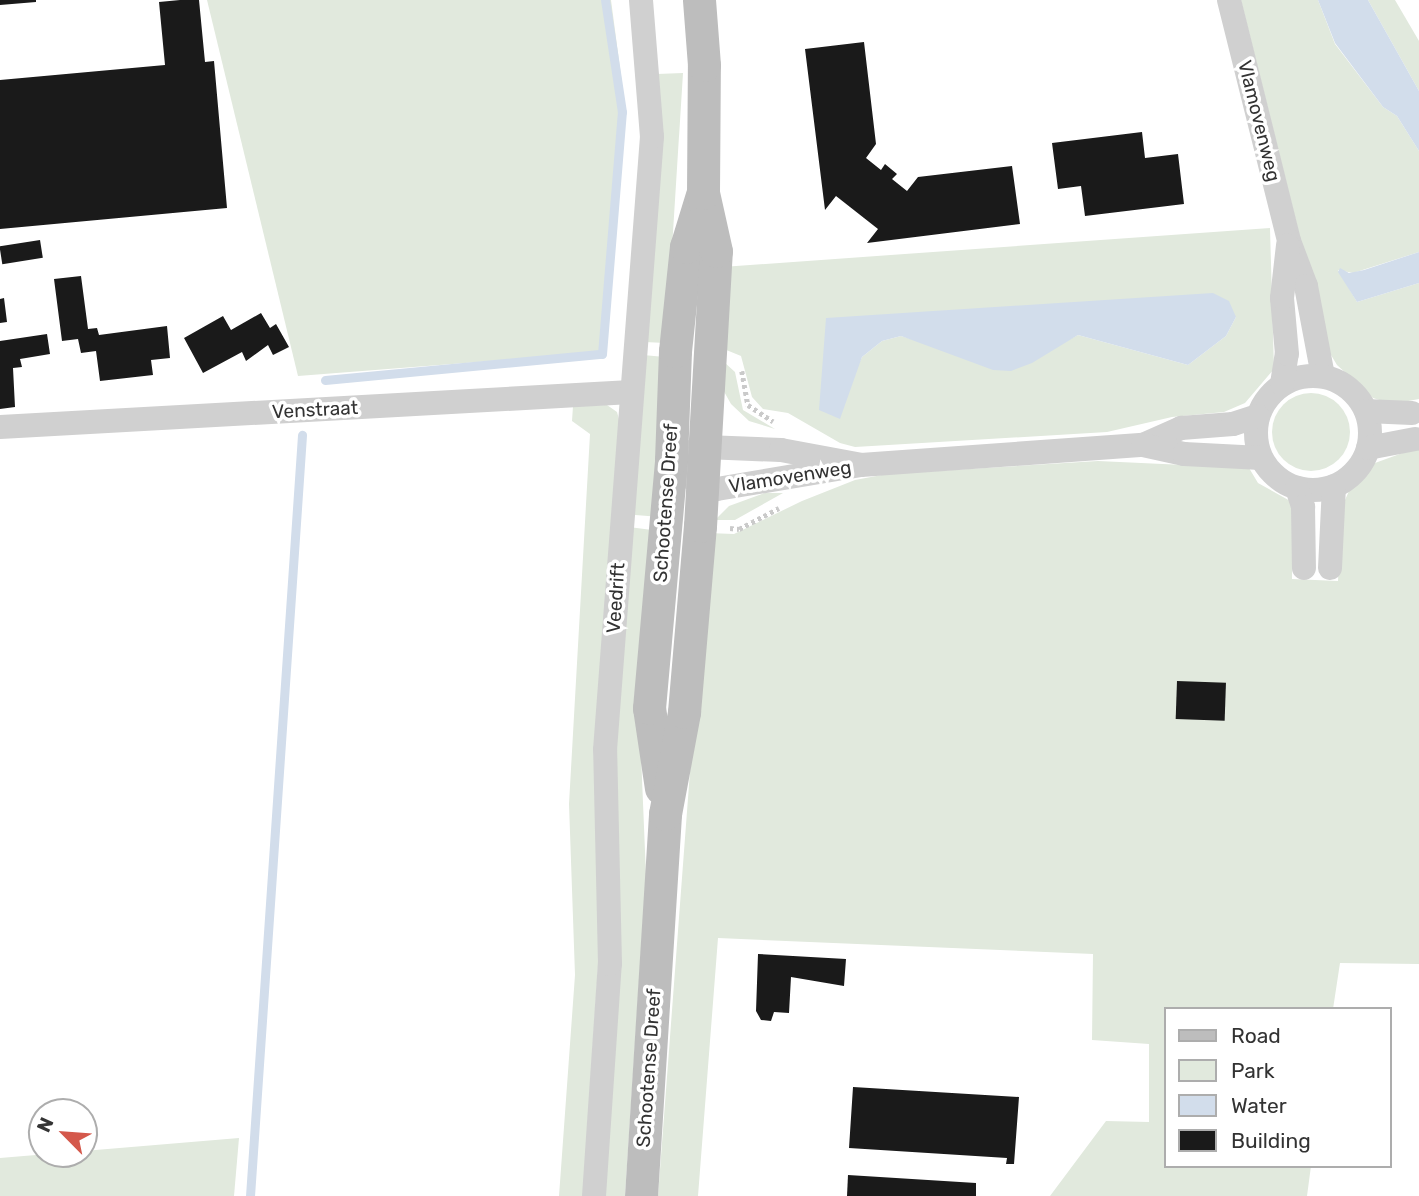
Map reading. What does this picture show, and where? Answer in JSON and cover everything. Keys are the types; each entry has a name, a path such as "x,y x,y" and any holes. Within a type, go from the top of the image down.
{"street":[{"name":"Veedrift","path":"594,1196 610,964 605,750 652,137 641,0"},
{"name":"Schootense Dreef","path":"641,1196 665,814 684,712 703,487 716,251 702,193 705,65 699,0"},
{"name":"Vlamovenweg","path":"1229,0 1289,241 1306,286 1323,376"},
{"name":"Schootense Dreef","path":"665,814 649,708 671,460 675,351 686,247 702,193"},
{"name":"Vlamovenweg","path":"1282,384 1287,354 1282,298 1289,241"},
{"path":"1302,376 1323,376 1341,382 1366,411 1368,448 1356,471 1334,486 1297,488 1282,482 1261,458 1256,437 1258,415 1267,398 1282,384 1302,376"},
{"name":"Venstraat","path":"0,427 631,392"},
{"path":"1366,411 1412,413"},
{"name":"Vlamovenweg","path":"1143,445 1181,428 1233,424 1258,415"},
{"path":"1368,448 1415,439"},
{"name":"Vlamovenweg","path":"861,466 781,450 705,447 671,460 703,487 765,485 861,466 1143,445 1184,454 1261,458"},
{"path":"1330,568 1334,486"},
{"path":"1297,488 1303,508 1304,568"}],"path":[{"path":"711,354 734,358 744,378 748,404 762,416 785,425"}],"green space":[{"path":"207,0 611,0 625,106 605,352 298,376"},
{"path":"1241,0 1318,0 1335,44 1383,107 1397,116 1419,151 1419,252 1353,273 1338,270 1357,302 1419,283 1419,399 1392,404 1373,398 1337,365 1328,350"},
{"path":"1368,0 1395,0 1419,41 1419,91"},
{"path":"683,73 666,343 644,342 657,74"},
{"path":"1270,228 1274,369 1245,403 1224,412 1172,417 1107,432 855,447 840,443 788,413 763,409 752,397 741,356 719,347 722,267","holes":["1236,317 1226,336 1188,365 1078,335 1011,370 901,336 882,341 862,357 852,379 826,318"]},
{"path":"643,355 665,357 651,516 629,514"},
{"path":"724,362 735,372 743,410 775,429 749,421 731,404 722,388"},
{"path":"1311,393 1326,396 1339,404 1347,417 1350,432 1347,447 1339,460 1326,468 1311,471 1296,468 1283,460 1275,447 1272,432 1275,417 1283,404 1296,396"},
{"path":"607,405 617,412 620,423 602,906 583,1196 559,1196 575,975 569,804 590,434 572,421 573,406"},
{"path":"1419,447 1419,964 1340,963 1333,1007 1164,1007 1164,1168 1311,1168 1307,1196 1050,1196 1106,1121 1149,1122 1149,1044 1092,1040 1093,954 718,938 698,1196 658,1196 708,533 734,534 802,501 855,480 887,474 1098,461 1249,468 1258,483 1292,502 1292,579 1338,581 1341,509 1349,491 1375,463"},
{"path":"765,493 783,493 735,520 715,520 729,506"},
{"path":"629,527 652,530 639,706 646,875 625,1196 603,1196 613,804"},
{"path":"239,1138 234,1196 0,1196 0,1158 28,1156 28,1168 98,1168 98,1150"}],"water":[{"path":"1318,0 1368,0 1419,91 1419,151 1397,116 1383,107 1335,43"},
{"path":"1419,252 1419,283 1357,302 1338,272 1340,268 1349,273 1364,270"},
{"path":"1213,293 1229,301 1236,317 1226,336 1188,365 1078,335 1032,363 1011,371 993,370 901,336 882,341 862,357 840,419 819,410 826,318"}],"building":[{"path":"0,0 36,0 36,2 0,5"},
{"path":"199,0 205,62 214,61 227,208 0,229 0,80 165,65 159,2"},
{"path":"864,42 876,144 866,158 881,170 885,164 897,174 892,179 907,191 918,177 1012,166 1020,224 867,243 878,229 836,196 825,210 805,49"},
{"path":"1142,132 1145,158 1178,154 1184,204 1085,216 1081,186 1058,189 1052,143"},
{"path":"40,240 43,258 2,264 0,246"},
{"path":"81,276 88,329 97,328 99,335 167,326 170,358 151,360 153,375 100,381 96,351 81,353 78,339 62,341 54,279"},
{"path":"4,298 7,322 0,323 0,299"},
{"path":"261,313 270,328 276,324 289,347 273,355 268,345 246,361 242,352 203,373 184,338 223,316 231,330"},
{"path":"47,334 50,354 20,359 22,367 13,368 15,407 0,409 0,341"},
{"path":"1177,681 1226,683 1225,721 1176,719"},
{"path":"758,954 846,959 844,986 791,977 789,1013 774,1012 771,1021 761,1020 756,1011"},
{"path":"853,1087 1019,1097 1014,1164 1006,1164 1007,1158 849,1148"},
{"path":"848,1175 976,1183 976,1196 847,1196"}],"waterway":[{"path":"325,380 602,354 622,112 605,0"},
{"path":"250,1196 302,435"}]}
